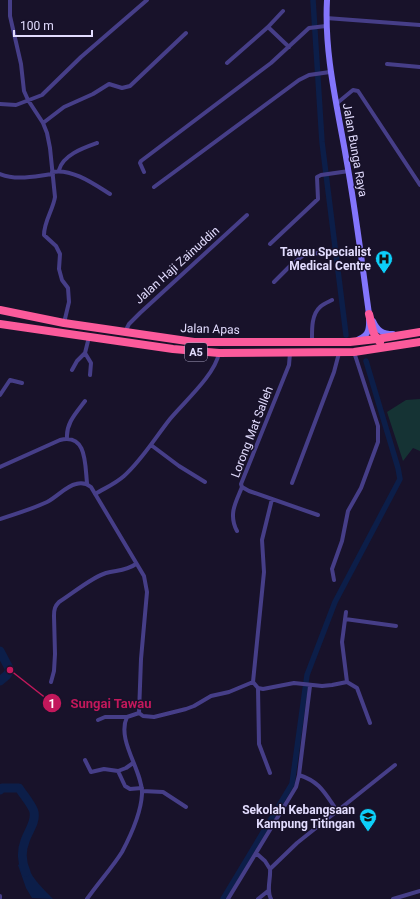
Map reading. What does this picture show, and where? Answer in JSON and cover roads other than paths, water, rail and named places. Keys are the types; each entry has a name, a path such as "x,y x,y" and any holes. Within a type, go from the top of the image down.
{"highway":[{"name":"Jalan Apas","path":"0,310 64,323 176,341 230,343 350,342 420,332"},
{"path":"15,313 18,322 39,328 40,330"},
{"path":"370,314 374,335 382,344 394,346"},
{"name":"Jalan Apas","path":"1,326 219,354 339,353 420,342"},
{"path":"230,343 236,346 256,346 259,349 257,353"}],"street":[{"path":"10,0 12,25 21,64 24,91 43,123 50,148 55,197 54,204 44,229 44,235 56,246 60,254 59,268 62,280 68,288 69,302 64,323"},
{"path":"0,104 12,105 42,95 81,57 147,0"},
{"name":"Jalan Bunga Raya","path":"326,0 326,26 330,72 349,171 370,314"},
{"path":"227,63 268,27 283,11"},
{"path":"326,18 420,25"},
{"path":"144,172 140,166 141,161 271,63 309,28 326,26"},
{"path":"268,27 288,47"},
{"path":"43,123 64,107 93,94 105,85 109,84 122,88 130,86 186,33"},
{"path":"387,64 420,67"},
{"path":"154,186 299,80 312,74 330,72"},
{"path":"336,104 353,90 358,91 420,185"},
{"path":"59,170 60,165 64,160 86,147 97,143"},
{"path":"0,174 7,177 18,178 52,173 59,170 73,174 110,194"},
{"path":"270,244 318,199 317,177 330,173 349,171"},
{"name":"Jalan Haji Zainuddin","path":"125,333 129,324 140,313 247,215"},
{"path":"274,282 305,254 330,254 360,251"},
{"path":"312,342 312,325 314,317 320,307 332,300"},
{"path":"370,314 380,332 386,334 410,334"},
{"path":"350,342 366,336 369,330 370,314"},
{"path":"72,370 77,361 85,353 88,337"},
{"path":"334,580 332,569 342,541 348,510 361,488 378,442 378,426 354,352"},
{"path":"85,353 91,363 90,375"},
{"name":"Lorong Mat Salleh","path":"290,353 289,365 241,480 242,486 249,491 318,515"},
{"path":"292,483 334,372 339,353"},
{"path":"95,494 119,480 128,472 171,418 206,378 218,360 219,354"},
{"path":"0,395 10,380 22,383"},
{"path":"67,438 70,422 85,402"},
{"path":"0,467 67,438 73,440 82,450 86,484"},
{"path":"151,444 179,466 205,482"},
{"path":"0,519 48,501 72,485 78,483 86,484 91,487 144,576 147,592 141,659 139,713"},
{"path":"237,530 233,523 232,515 242,486"},
{"path":"270,773 259,744 258,688 253,682 264,572 262,540 272,499"},
{"path":"51,682 55,665 54,609 56,605 98,576 130,568 136,564"},
{"path":"346,612 342,642 347,682"},
{"path":"345,619 396,626"},
{"path":"139,713 143,716 154,717 186,709 211,696 229,692 253,682"},
{"path":"258,688 269,689 294,684 310,686 332,685 347,682 357,688 370,722"},
{"path":"228,899 296,787 299,775 310,686"},
{"path":"98,720 105,717 127,717 139,713"},
{"path":"88,899 122,852 138,811 142,790 140,779 128,748 125,732 127,717"},
{"path":"85,760 91,772 104,769 118,771 133,763"},
{"path":"270,869 297,843 338,812 395,765"},
{"path":"118,771 127,788 163,792 186,807"},
{"path":"299,775 316,783 338,812"},
{"path":"256,854 270,869 268,891 271,899"},
{"path":"258,899 268,891"},
{"path":"393,899 420,891"}],"water":[{"path":"26,859 33,876 40,886 53,899 32,898 26,888 18,865"}],"waterway":[{"path":"313,0 322,142 346,335"},
{"path":"223,899 292,784 307,675 335,602 400,479 366,361"},
{"path":"0,651 10,670 0,681"},
{"path":"0,790 2,788 19,788 30,803 34,812 34,820 26,837 23,849 23,861 26,872"}],"place":[{"name":"Tawau Specialist Medical Centre","path":"384,274"},
{"name":"Sungai Tawau","path":"10,670"},
{"name":"Sekolah Kebangsaan Kampung Titingan","path":"368,832"}]}
